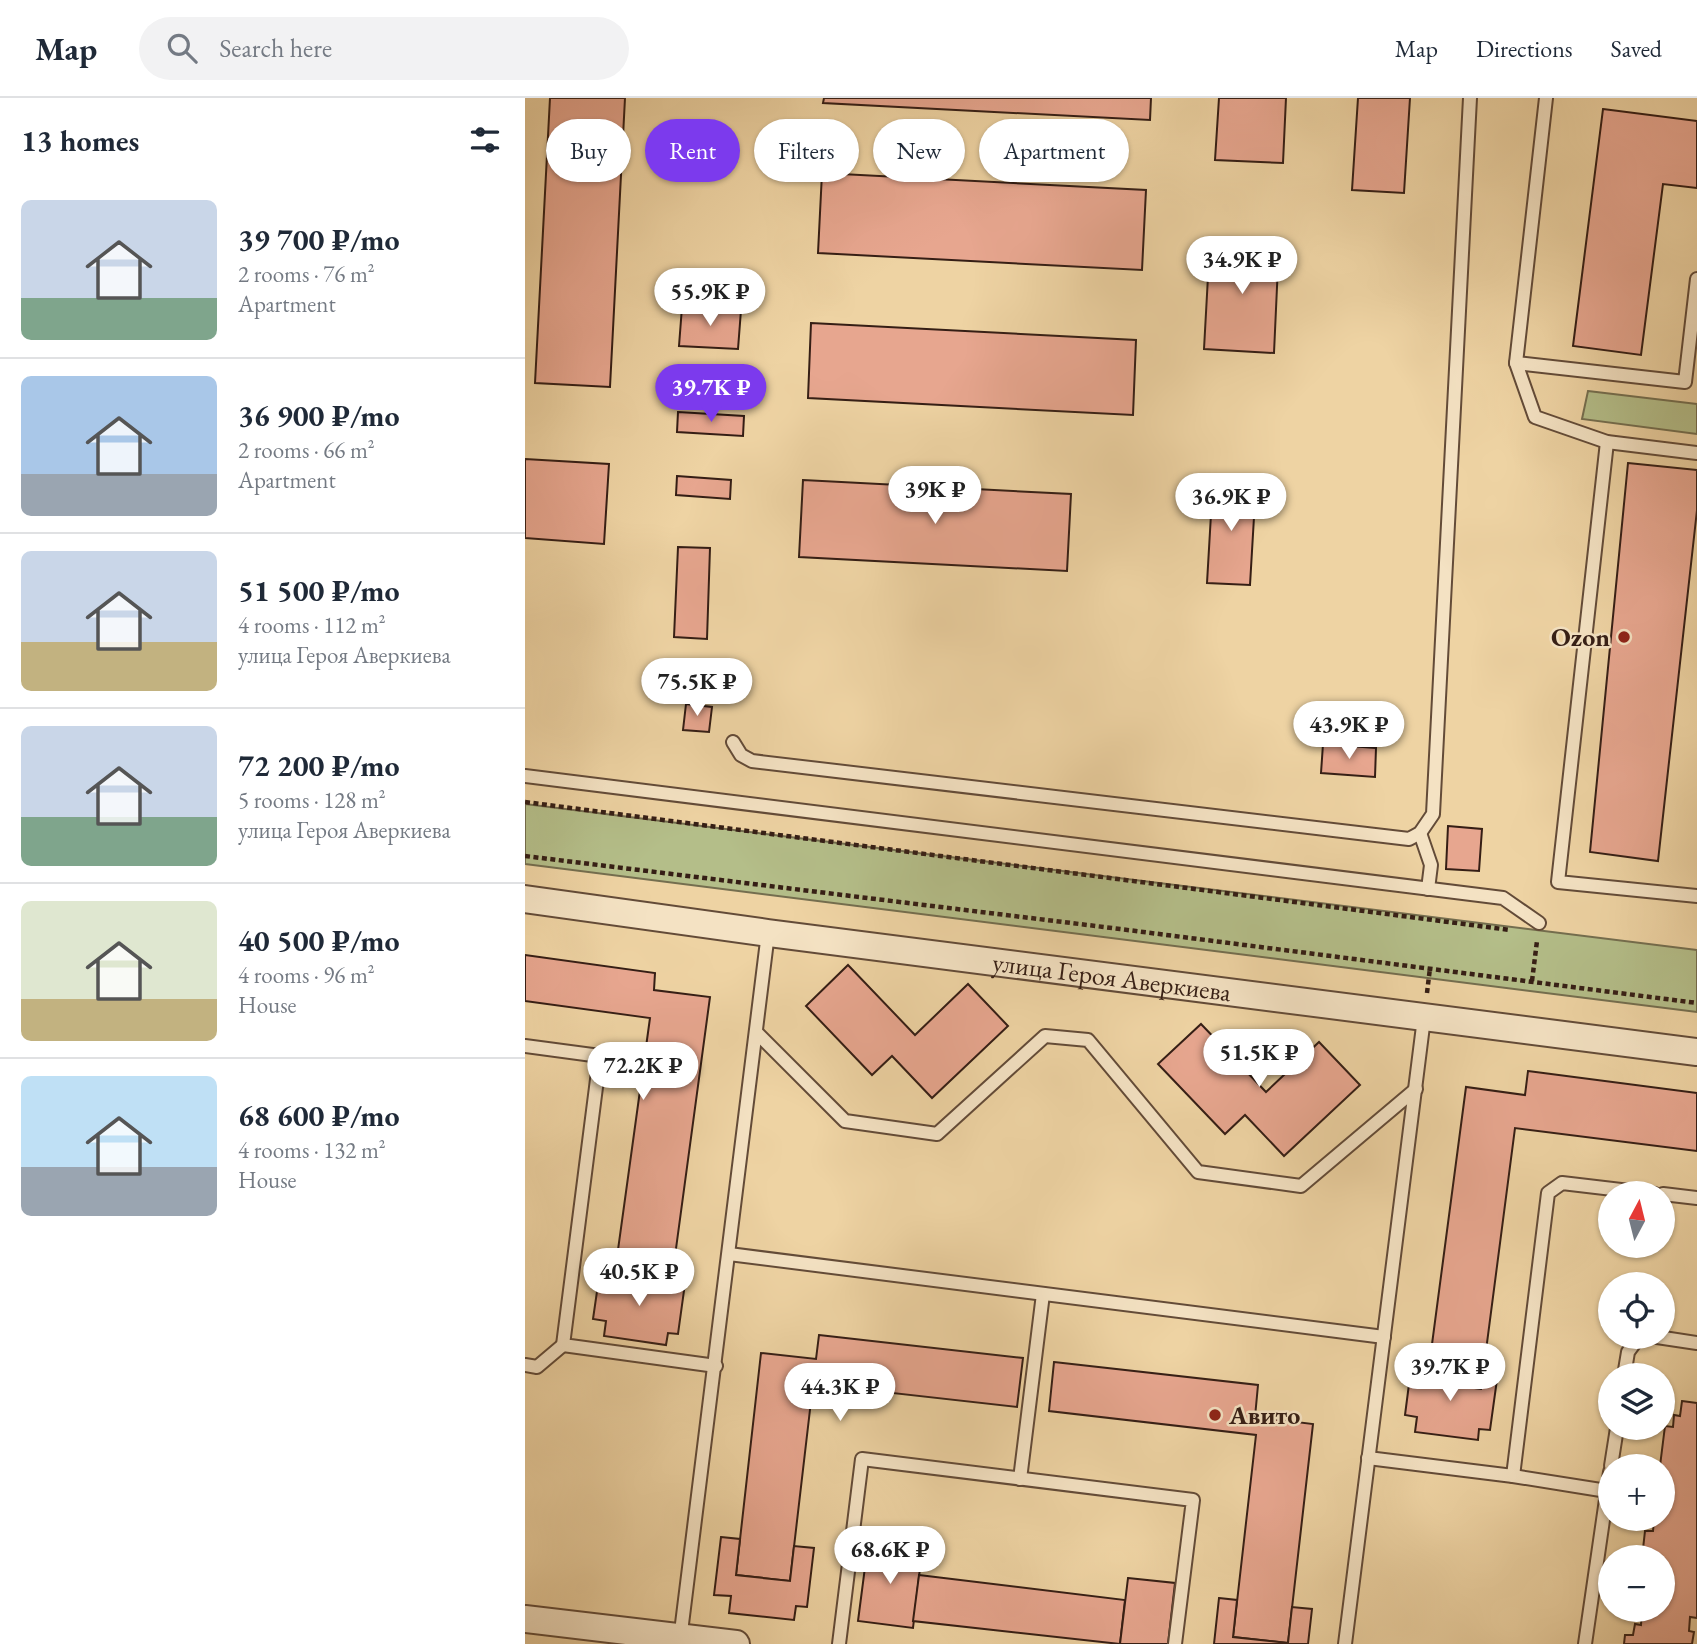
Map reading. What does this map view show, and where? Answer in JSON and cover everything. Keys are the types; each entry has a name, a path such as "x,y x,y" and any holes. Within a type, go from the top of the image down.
{"street":[{"name":"улица Героя Аверкиева","path":"525,899 768,933 1697,1052"},
{"path":"525,1619 680,1641 736,1644"}],"lane":[{"path":"733,742 741,755 752,761 1409,839 1420,833 1433,814 1470,98"},
{"path":"1546,98 1516,363 1535,417 1607,442 1697,453"},
{"path":"1516,363 1685,382 1697,279"},
{"path":"1607,442 1558,882 1697,895"},
{"path":"525,776 1503,898 1539,923"},
{"path":"1420,833 1431,864 1428,889"},
{"path":"680,1641 768,933"},
{"path":"1345,1644 1424,1018"},
{"path":"756,1032 845,1121 937,1134 1045,1036 1088,1040 1198,1172 1301,1186 1416,1089"},
{"path":"525,1046 600,1056 563,1345 537,1367 525,1366"},
{"path":"1513,1476 1548,1193 1562,1183 1598,1187"},
{"path":"1675,1196 1697,1199"},
{"path":"729,1254 1384,1337"},
{"path":"1020,1479 1043,1294"},
{"path":"1675,1340 1697,1343"},
{"path":"563,1345 716,1366"},
{"path":"1369,1458 1598,1490"},
{"path":"839,1644 862,1459 1193,1500 1175,1644"},
{"path":"1585,1644 1601,1531"}],"path":[{"path":"525,802 1510,930"},
{"path":"525,856 1697,1003"},
{"path":"1532,981 1539,923"}],"green space":[{"path":"1588,391 1697,404 1697,434 1582,419"},
{"path":"525,804 1697,950 1697,1012 525,864"}],"building":[{"path":"550,98 625,98 624,119 549,119"},
{"path":"824,98 1151,98 1150,120 823,103"},
{"path":"1219,98 1286,98 1283,163 1215,160"},
{"path":"1358,98 1410,98 1404,193 1352,190"},
{"path":"1603,109 1697,121 1697,188 1663,184 1641,355 1573,346"},
{"path":"546,174 546,182 621,182 610,387 535,383"},
{"path":"859,175 873,176 873,182 965,181 1146,190 1142,270 818,253 822,182 859,182"},
{"path":"1210,240 1279,243 1274,353 1204,349"},
{"path":"682,307 741,310 738,349 679,346"},
{"path":"811,323 1136,340 1133,415 808,398"},
{"path":"678,412 744,416 743,436 677,432"},
{"path":"525,459 609,464 604,544 525,538"},
{"path":"1628,463 1697,470 1697,510 1658,861 1590,852"},
{"path":"677,476 731,480 730,499 676,495"},
{"path":"803,480 1071,494 1067,571 799,557"},
{"path":"1213,480 1256,483 1250,585 1207,583"},
{"path":"678,547 710,548 707,639 674,637"},
{"path":"686,704 712,707 709,732 683,730"},
{"path":"1323,744 1376,748 1375,777 1321,773"},
{"path":"1448,826 1482,829 1479,871 1446,869"},
{"path":"525,955 655,973 654,990 710,997 670,1293 613,1286 650,1018 525,1001"},
{"path":"848,965 915,1035 968,984 1008,1026 932,1098 892,1056 872,1075 806,1006"},
{"path":"1201,1024 1266,1092 1319,1042 1360,1085 1284,1156 1245,1115 1225,1134 1158,1064"},
{"path":"1528,1071 1697,1093 1697,1151 1515,1128 1481,1389 1427,1382 1466,1087 1525,1095"},
{"path":"602,1257 617,1259 613,1286 670,1293 673,1267 687,1269 678,1334 668,1333 666,1345 604,1336 606,1321 593,1319"},
{"path":"819,1335 1023,1358 1017,1407 813,1384 790,1581 736,1575 761,1353 816,1359"},
{"path":"1413,1353 1431,1355 1427,1382 1481,1389 1484,1363 1499,1365 1490,1430 1479,1429 1478,1440 1415,1432 1417,1417 1405,1415"},
{"path":"1054,1362 1258,1385 1255,1417 1313,1424 1288,1643 1233,1637 1256,1435 1049,1411"},
{"path":"1682,1401 1697,1403 1697,1618 1690,1617 1689,1631 1694,1632 1692,1644 1624,1644 1625,1635 1633,1635 1635,1624 1675,1622 1675,1545 1643,1545 1645,1531 1675,1531 1675,1454 1662,1454 1663,1440 1675,1440 1675,1415 1680,1416"},
{"path":"721,1537 740,1539 736,1575 790,1581 794,1546 814,1548 807,1607 796,1606 794,1620 729,1613 731,1596 714,1595"},
{"path":"868,1544 922,1551 913,1628 858,1621"},
{"path":"919,1575 1125,1600 1120,1644 913,1621"},
{"path":"1128,1578 1175,1583 1168,1644 1120,1644"},
{"path":"1219,1598 1237,1600 1233,1637 1288,1643 1292,1607 1312,1609 1308,1644 1214,1644"}],"place":[{"name":"Ozon","path":"1624,637"},
{"name":"Авито","path":"1215,1415"}]}
